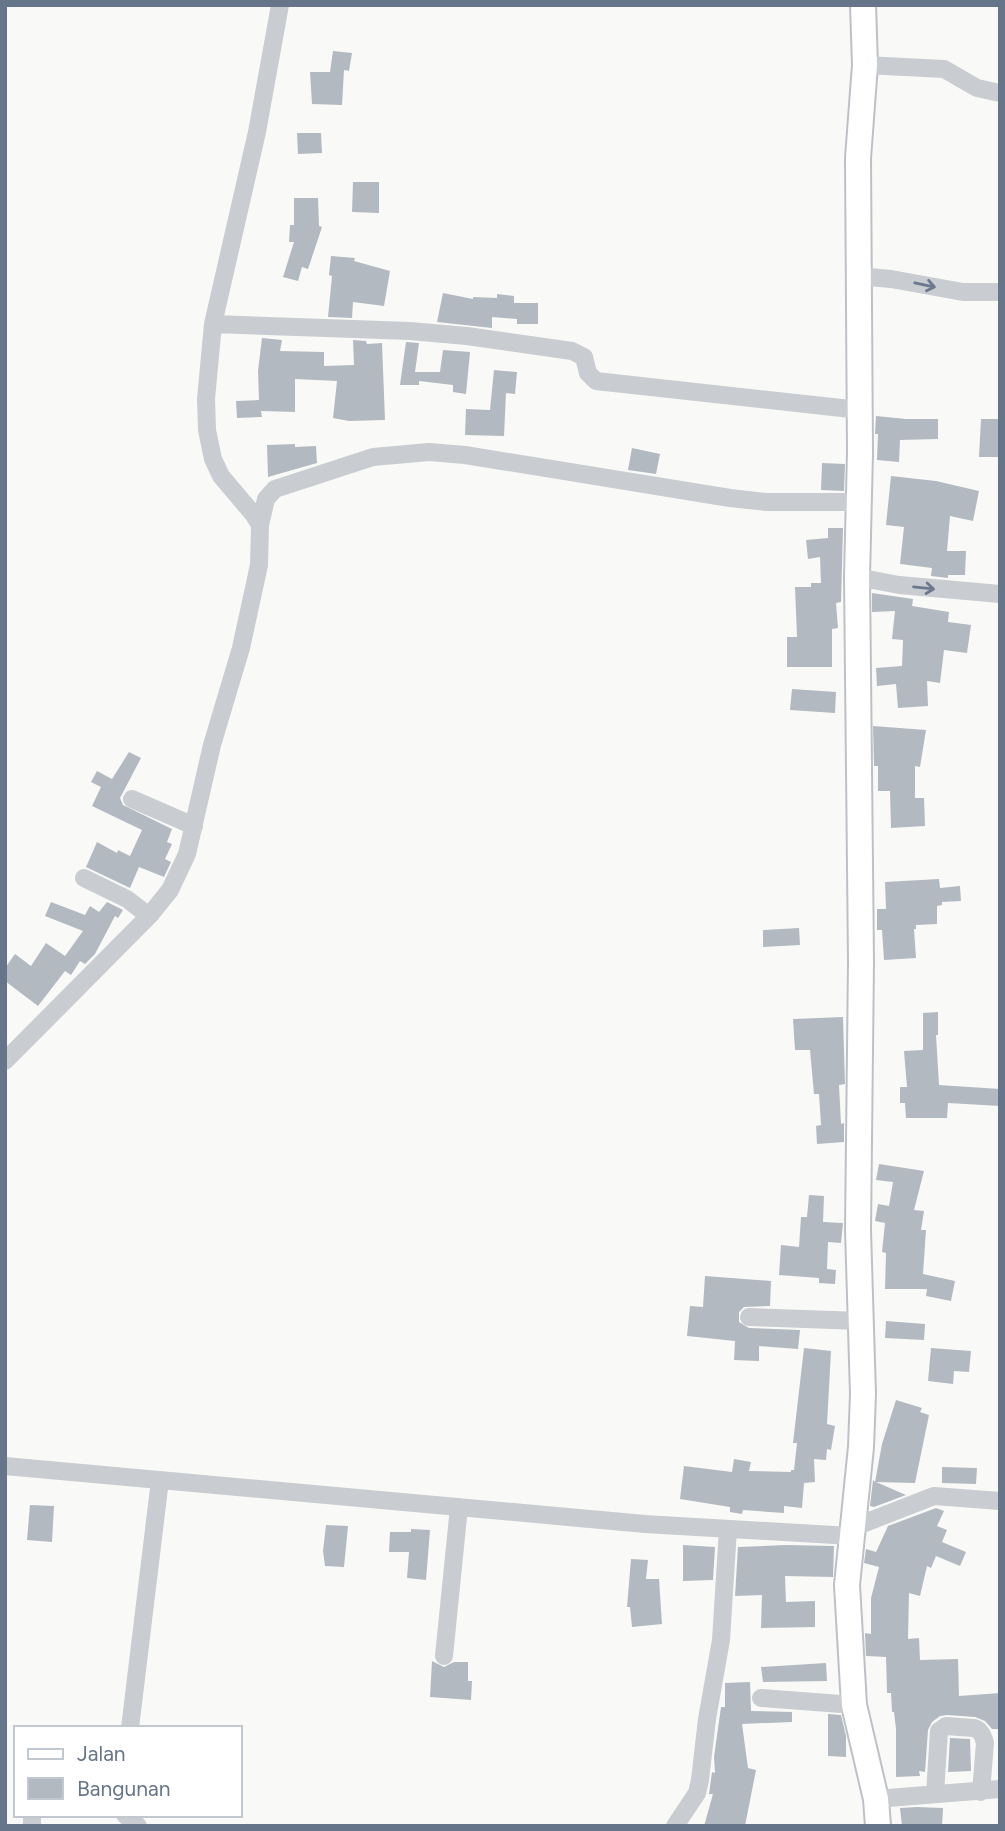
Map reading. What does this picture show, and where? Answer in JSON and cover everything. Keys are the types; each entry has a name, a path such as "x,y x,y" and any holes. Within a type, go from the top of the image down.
{"street":[{"path":"260,525 254,514 221,476 212,458 207,430 206,399 213,324 257,132 280,5"},
{"path":"863,5 865,65 858,158 860,410 857,502 861,961 858,1230 862,1420 847,1585 854,1705 876,1799 878,1826"},
{"path":"865,65 944,69 976,88 1000,93"},
{"path":"858,276 963,292 1000,292"},
{"path":"213,324 361,328 467,336 580,354 588,373 596,381 860,410"},
{"path":"5,1061 149,916 178,877 194,826 212,745 241,648 259,565 260,525 266,499 275,489 373,457 401,453 465,454 742,500 857,502"},
{"path":"857,578 900,585 1000,594"},
{"path":"132,799 194,826"},
{"path":"84,877 127,899 149,916"},
{"path":"748,1317 861,1321"},
{"path":"5,1466 645,1524 728,1529 852,1532 934,1496 1000,1501"},
{"path":"130,1726 160,1480"},
{"path":"444,1656 459,1507"},
{"path":"675,1826 697,1793 700,1780 705,1732 721,1640 728,1529"},
{"path":"761,1698 854,1705"},
{"path":"935,1794 939,1731 946,1726 978,1729 983,1736 985,1743 981,1792"},
{"path":"876,1799 1000,1789"}],"building":[{"path":"333,51 352,53 349,71 344,70 342,105 312,104 310,72 330,72"},
{"path":"297,133 321,133 322,153 298,154"},
{"path":"353,182 379,182 379,213 352,212"},
{"path":"294,198 318,198 319,226 322,227 308,269 302,267 298,281 283,277 294,242 289,242 290,225 294,225"},
{"path":"331,256 355,258 354,261 390,271 384,306 353,302 352,318 328,317"},
{"path":"443,293 473,299 497,298 497,294 514,296 514,303 538,303 538,324 517,324 517,319 492,317 492,328 437,322"},
{"path":"262,338 282,340 280,351 324,352 324,366 354,365 353,340 366,341 367,344 382,343 385,420 349,421 333,418 337,381 295,379 295,412 261,411 262,417 237,418 236,401 259,400 258,371"},
{"path":"406,342 419,343 415,372 440,372 443,350 470,352 466,394 453,392 453,385 419,381 419,385 400,385"},
{"path":"494,370 517,372 515,394 506,393 504,436 465,435 466,409 490,410"},
{"path":"876,416 938,419 938,439 900,440 899,462 877,460"},
{"path":"981,419 1000,419 1000,457 979,457"},
{"path":"295,444 295,447 316,446 317,463 268,477 267,445"},
{"path":"632,448 660,454 656,474 628,470"},
{"path":"822,463 845,464 844,491 821,490"},
{"path":"891,476 936,481 979,491 973,521 950,516 947,551 966,551 965,575 948,575 948,578 931,576 932,568 900,564 904,527 886,525"},
{"path":"828,528 843,528 841,602 836,603 838,628 832,629 832,667 787,667 787,637 797,637 795,587 811,587 811,583 821,583 820,557 808,559 806,540 828,538"},
{"path":"872,593 913,599 912,606 949,612 948,622 971,625 967,653 944,650 940,683 927,681 928,706 898,708 896,684 877,686 876,668 902,666 903,640 892,639 895,611 872,612"},
{"path":"792,689 836,692 835,713 790,710"},
{"path":"873,726 926,730 920,767 915,766 915,798 924,798 925,826 891,828 890,791 878,791"},
{"path":"129,752 141,758 120,798 123,805 172,829 167,842 172,844 165,859 171,862 164,877 139,867 130,888 86,867 97,842 117,853 118,850 130,856 142,830 92,806 101,787 91,782 97,771 112,779"},
{"path":"939,879 940,888 960,886 961,901 942,902 942,905 937,906 937,924 916,925 916,958 884,960 882,930 877,930 877,909 886,909 885,882"},
{"path":"51,902 85,915 90,906 99,912 107,902 123,910 118,918 115,916 95,954 85,964 80,961 71,975 65,971 38,1006 5,981 5,968 15,954 31,966 46,943 65,956 83,931 45,916"},
{"path":"799,928 800,945 763,947 763,930"},
{"path":"938,1012 936,1035 939,1085 1000,1089 1000,1106 948,1103 947,1118 906,1118 905,1103 900,1103 900,1087 907,1087 904,1051 923,1050 923,1013"},
{"path":"843,1017 845,1084 839,1085 844,1142 817,1144 816,1126 821,1125 819,1094 814,1094 810,1050 795,1050 793,1019"},
{"path":"879,1164 924,1171 914,1210 924,1211 921,1230 926,1230 923,1274 955,1281 951,1301 926,1296 927,1289 885,1289 886,1253 882,1252 885,1223 875,1221 878,1204 889,1206 893,1182 876,1180"},
{"path":"809,1195 824,1196 823,1222 843,1223 841,1243 828,1242 827,1269 836,1270 835,1284 819,1283 819,1278 779,1275 781,1245 799,1247 801,1217 807,1217"},
{"path":"705,1276 771,1281 770,1306 744,1307 739,1312 739,1322 749,1328 800,1330 798,1349 759,1346 759,1361 734,1360 735,1341 687,1336 690,1306 703,1307"},
{"path":"886,1321 925,1324 924,1340 885,1338"},
{"path":"804,1348 831,1351 827,1424 835,1426 831,1450 827,1449 826,1460 814,1459 815,1482 804,1483 802,1508 784,1506 784,1513 743,1510 742,1514 730,1512 730,1507 680,1499 684,1466 732,1472 734,1459 751,1462 749,1471 794,1470 797,1443 793,1443"},
{"path":"931,1348 971,1351 969,1372 954,1371 953,1384 928,1381"},
{"path":"896,1400 922,1408 920,1412 929,1415 915,1483 876,1482 906,1495 874,1507 870,1506 873,1480 875,1482 882,1444"},
{"path":"942,1467 977,1468 976,1484 942,1483"},
{"path":"30,1505 54,1506 52,1542 27,1540"},
{"path":"936,1508 944,1511 937,1526 947,1530 942,1542 966,1552 960,1566 936,1556 931,1568 927,1566 920,1596 909,1593 908,1639 919,1638 920,1660 958,1659 959,1696 1000,1693 1000,1729 992,1729 985,1721 975,1717 940,1716 932,1722 928,1730 925,1772 919,1771 920,1776 896,1777 896,1729 891,1693 887,1693 886,1657 866,1656 865,1633 871,1634 871,1598 879,1567 864,1563 866,1549 876,1552 888,1526"},
{"path":"326,1525 348,1526 344,1567 325,1566 323,1551"},
{"path":"411,1529 430,1530 426,1580 407,1578 409,1552 389,1552 390,1532 411,1532"},
{"path":"683,1545 715,1547 713,1580 683,1581"},
{"path":"834,1546 833,1577 785,1576 786,1602 815,1601 815,1627 761,1628 762,1595 735,1596 738,1547"},
{"path":"631,1559 648,1560 646,1579 659,1579 662,1624 632,1627 630,1607 627,1607"},
{"path":"432,1661 444,1667 454,1662 468,1662 468,1681 472,1681 471,1700 430,1697"},
{"path":"826,1663 827,1681 763,1682 761,1667"},
{"path":"750,1682 751,1711 792,1712 792,1722 742,1724 748,1768 756,1770 745,1826 704,1826 713,1794 709,1794 712,1772 715,1773 714,1757 721,1707 725,1707 725,1683"},
{"path":"828,1714 841,1715 846,1736 846,1757 828,1756"},
{"path":"950,1738 970,1739 971,1771 948,1772"},
{"path":"900,1808 943,1808 942,1826 902,1826"}]}
